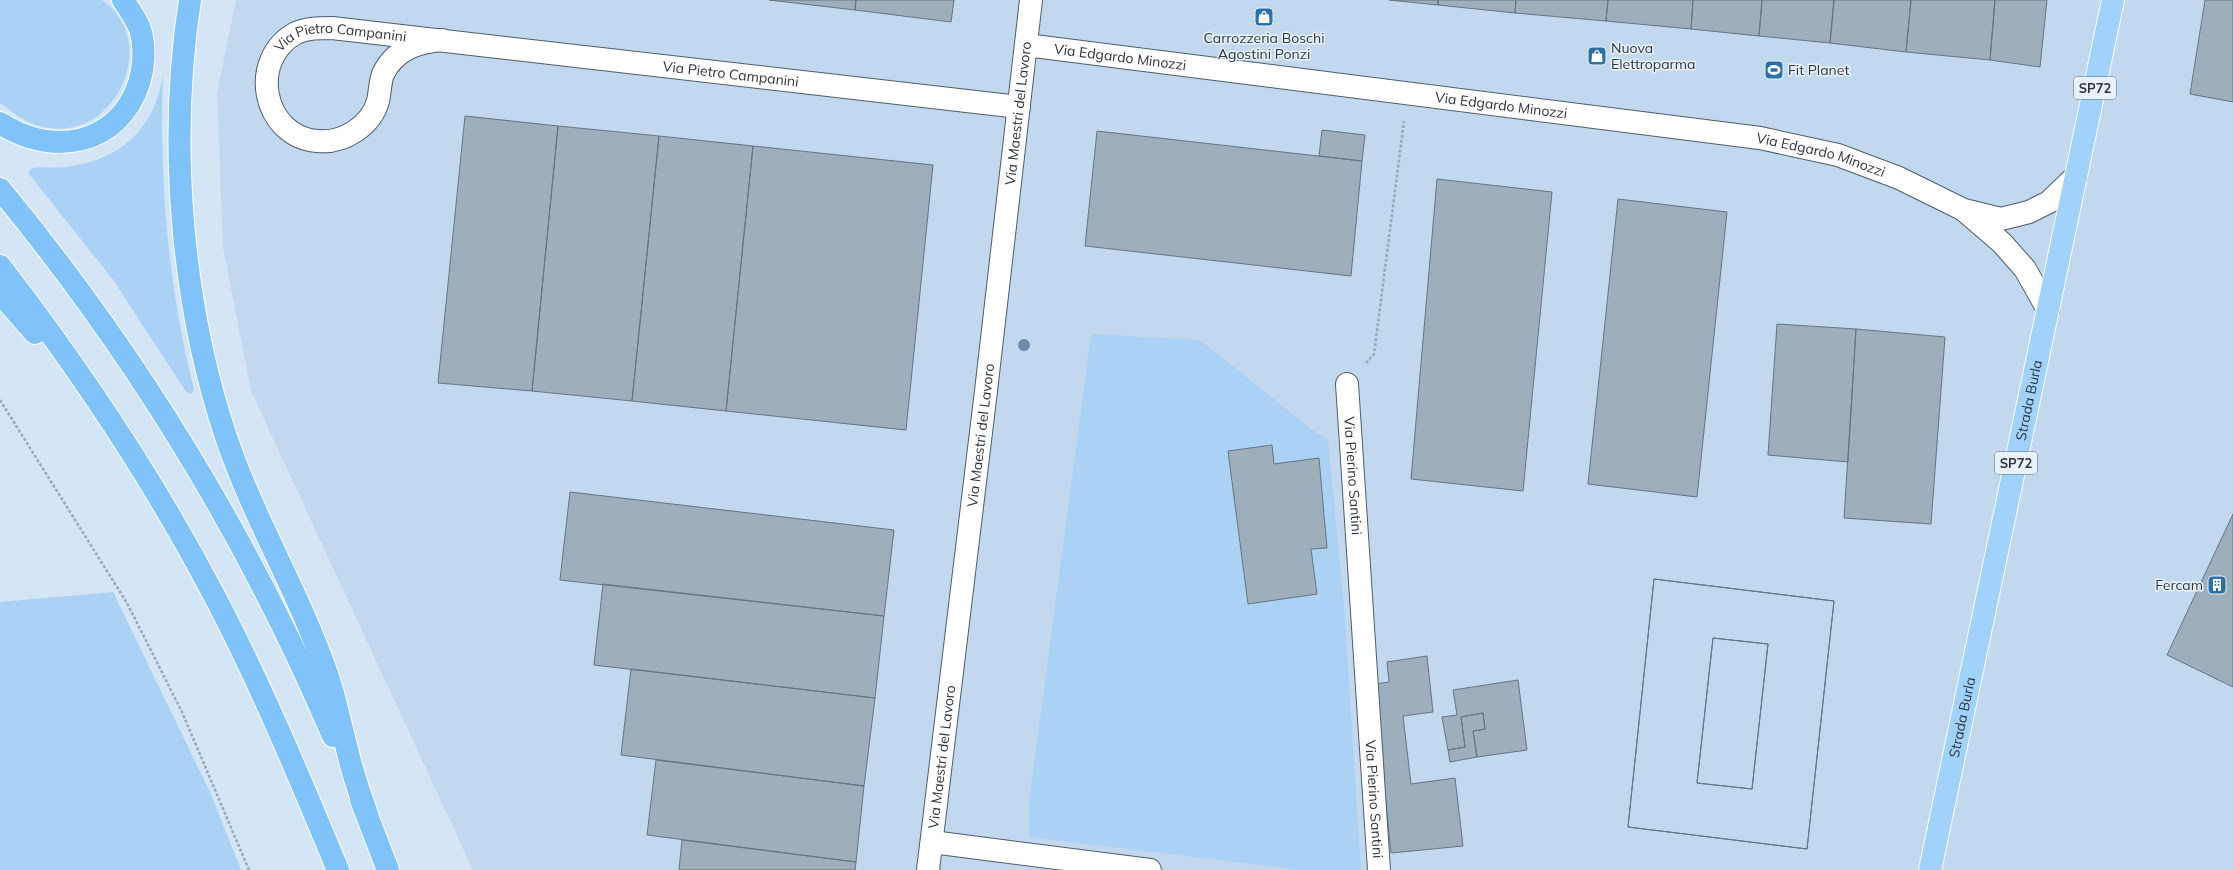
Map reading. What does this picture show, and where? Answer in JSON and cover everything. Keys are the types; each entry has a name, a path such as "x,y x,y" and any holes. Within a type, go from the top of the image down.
{"highway":[{"path":"0,123 25,136 46,141 66,142 84,139 101,132 117,121 128,107 136,92 144,59 143,43 139,28 123,0"},
{"path":"190,0 181,85 180,164 188,258 202,344 226,437 250,498 326,671 355,778 388,870"},
{"path":"0,189 103,325 181,442 218,502 284,625 367,814"},
{"path":"0,266 90,390 165,507 216,600 263,697 338,870"},
{"path":"0,293 33,332 90,390"}],"main road":[{"name":"Strada Burla","path":"1930,870 2113,0"}],"street":[{"name":"Via Maestri del Lavoro","path":"928,870 1031,0"},
{"name":"Via Pietro Campanini","path":"443,40 425,41 408,47 393,59 384,74 378,101 368,119 354,132 336,140 317,141 299,137 284,126 273,112 266,95 266,77 271,59 282,45 296,34 313,28 332,28 443,40 1019,108"},
{"name":"Via Edgardo Minozzi","path":"1026,45 1735,134 1788,143 1858,162 1899,178 1964,210 2001,219 2029,212 2050,202 2076,176"},
{"name":"Via Edgardo Minozzi","path":"1964,210 2002,243 2025,269 2048,310"},
{"name":"Via Pierino Santini","path":"1346,384 1379,870"},
{"path":"932,842 1150,870"}],"path":[{"path":"1346,384 1374,354 1407,93"},
{"path":"0,400 126,603 182,712 250,870"}],"shaded area":[{"path":"0,0 102,0 120,18 128,40 128,64 121,87 107,107 88,122 64,128 36,125 17,116 0,103"},
{"path":"236,0 2233,0 2233,870 473,870 251,391 223,247 217,93"},
{"path":"163,74 162,153 167,233 178,311 194,389 192,394 186,392 114,281 29,174 29,170 37,168 85,164 102,158 132,139 143,126 152,111 159,94"},
{"path":"1091,334 1200,340 1315,432 1328,439 1344,605 1361,870 1300,870 1029,837 1029,803"},
{"path":"113,592 211,794 241,870 0,870 0,602"}],"building":[{"path":"769,0 856,0 855,10"},
{"path":"856,0 954,0 951,22 855,10"},
{"path":"1389,0 1438,0 1438,5"},
{"path":"1438,0 1516,0 1515,13 1438,5"},
{"path":"1516,0 1608,0 1606,21 1515,13"},
{"path":"1608,0 1693,0 1691,29 1606,21"},
{"path":"1693,0 1762,0 1759,36 1691,29"},
{"path":"1762,0 1834,0 1830,43 1759,36"},
{"path":"1834,0 1911,0 1906,52 1830,43"},
{"path":"1911,0 1995,0 1990,60 1906,52"},
{"path":"1995,0 2047,0 2040,67 1990,60"},
{"path":"2205,0 2233,0 2233,102 2190,94"},
{"path":"465,116 558,126 532,391 438,383"},
{"path":"558,126 659,136 632,401 532,391"},
{"path":"1322,130 1365,135 1362,161 1319,156"},
{"path":"1097,131 1362,161 1351,276 1085,246"},
{"path":"659,136 753,146 726,411 632,401"},
{"path":"753,146 933,165 906,430 726,411"},
{"path":"1437,179 1552,192 1523,491 1411,479"},
{"path":"1618,199 1727,212 1697,497 1588,484"},
{"path":"1777,324 1856,329 1848,462 1768,455"},
{"path":"1856,329 1945,337 1931,524 1844,518"},
{"path":"1272,445 1274,464 1319,458 1327,548 1311,549 1317,594 1248,604 1228,451"},
{"path":"570,492 894,530 884,616 560,580"},
{"name":"Fercam","path":"2233,514 2233,687 2167,655"},
{"path":"1654,579 1834,601 1807,849 1628,827","holes":["1713,638 1768,644 1752,789 1697,783"]},
{"path":"1654,579 1834,601 1807,849 1628,827"},
{"path":"603,584 884,616 875,698 594,665"},
{"path":"1713,638 1768,644 1752,789 1697,783"},
{"path":"1427,656 1433,712 1403,716 1411,784 1455,778 1463,846 1391,853 1374,684 1389,682 1387,662"},
{"path":"631,669 875,698 864,786 621,755"},
{"path":"1518,680 1527,750 1477,757 1473,731 1485,729 1483,713 1461,717 1465,747 1448,750 1442,717 1457,715 1453,690"},
{"path":"1483,713 1485,729 1473,731 1477,757 1450,762 1448,750 1465,747 1461,717"},
{"path":"656,760 864,786 856,862 647,835"},
{"path":"682,840 856,862 855,870 679,870"}],"place":[{"name":"Carrozzeria Boschi Agostini Ponzi","path":"1264,17"},
{"name":"Nuova Elettroparma","path":"1597,56"},
{"name":"Fit Planet","path":"1774,70"},
{"name":"Fercam","path":"2217,585"}]}
